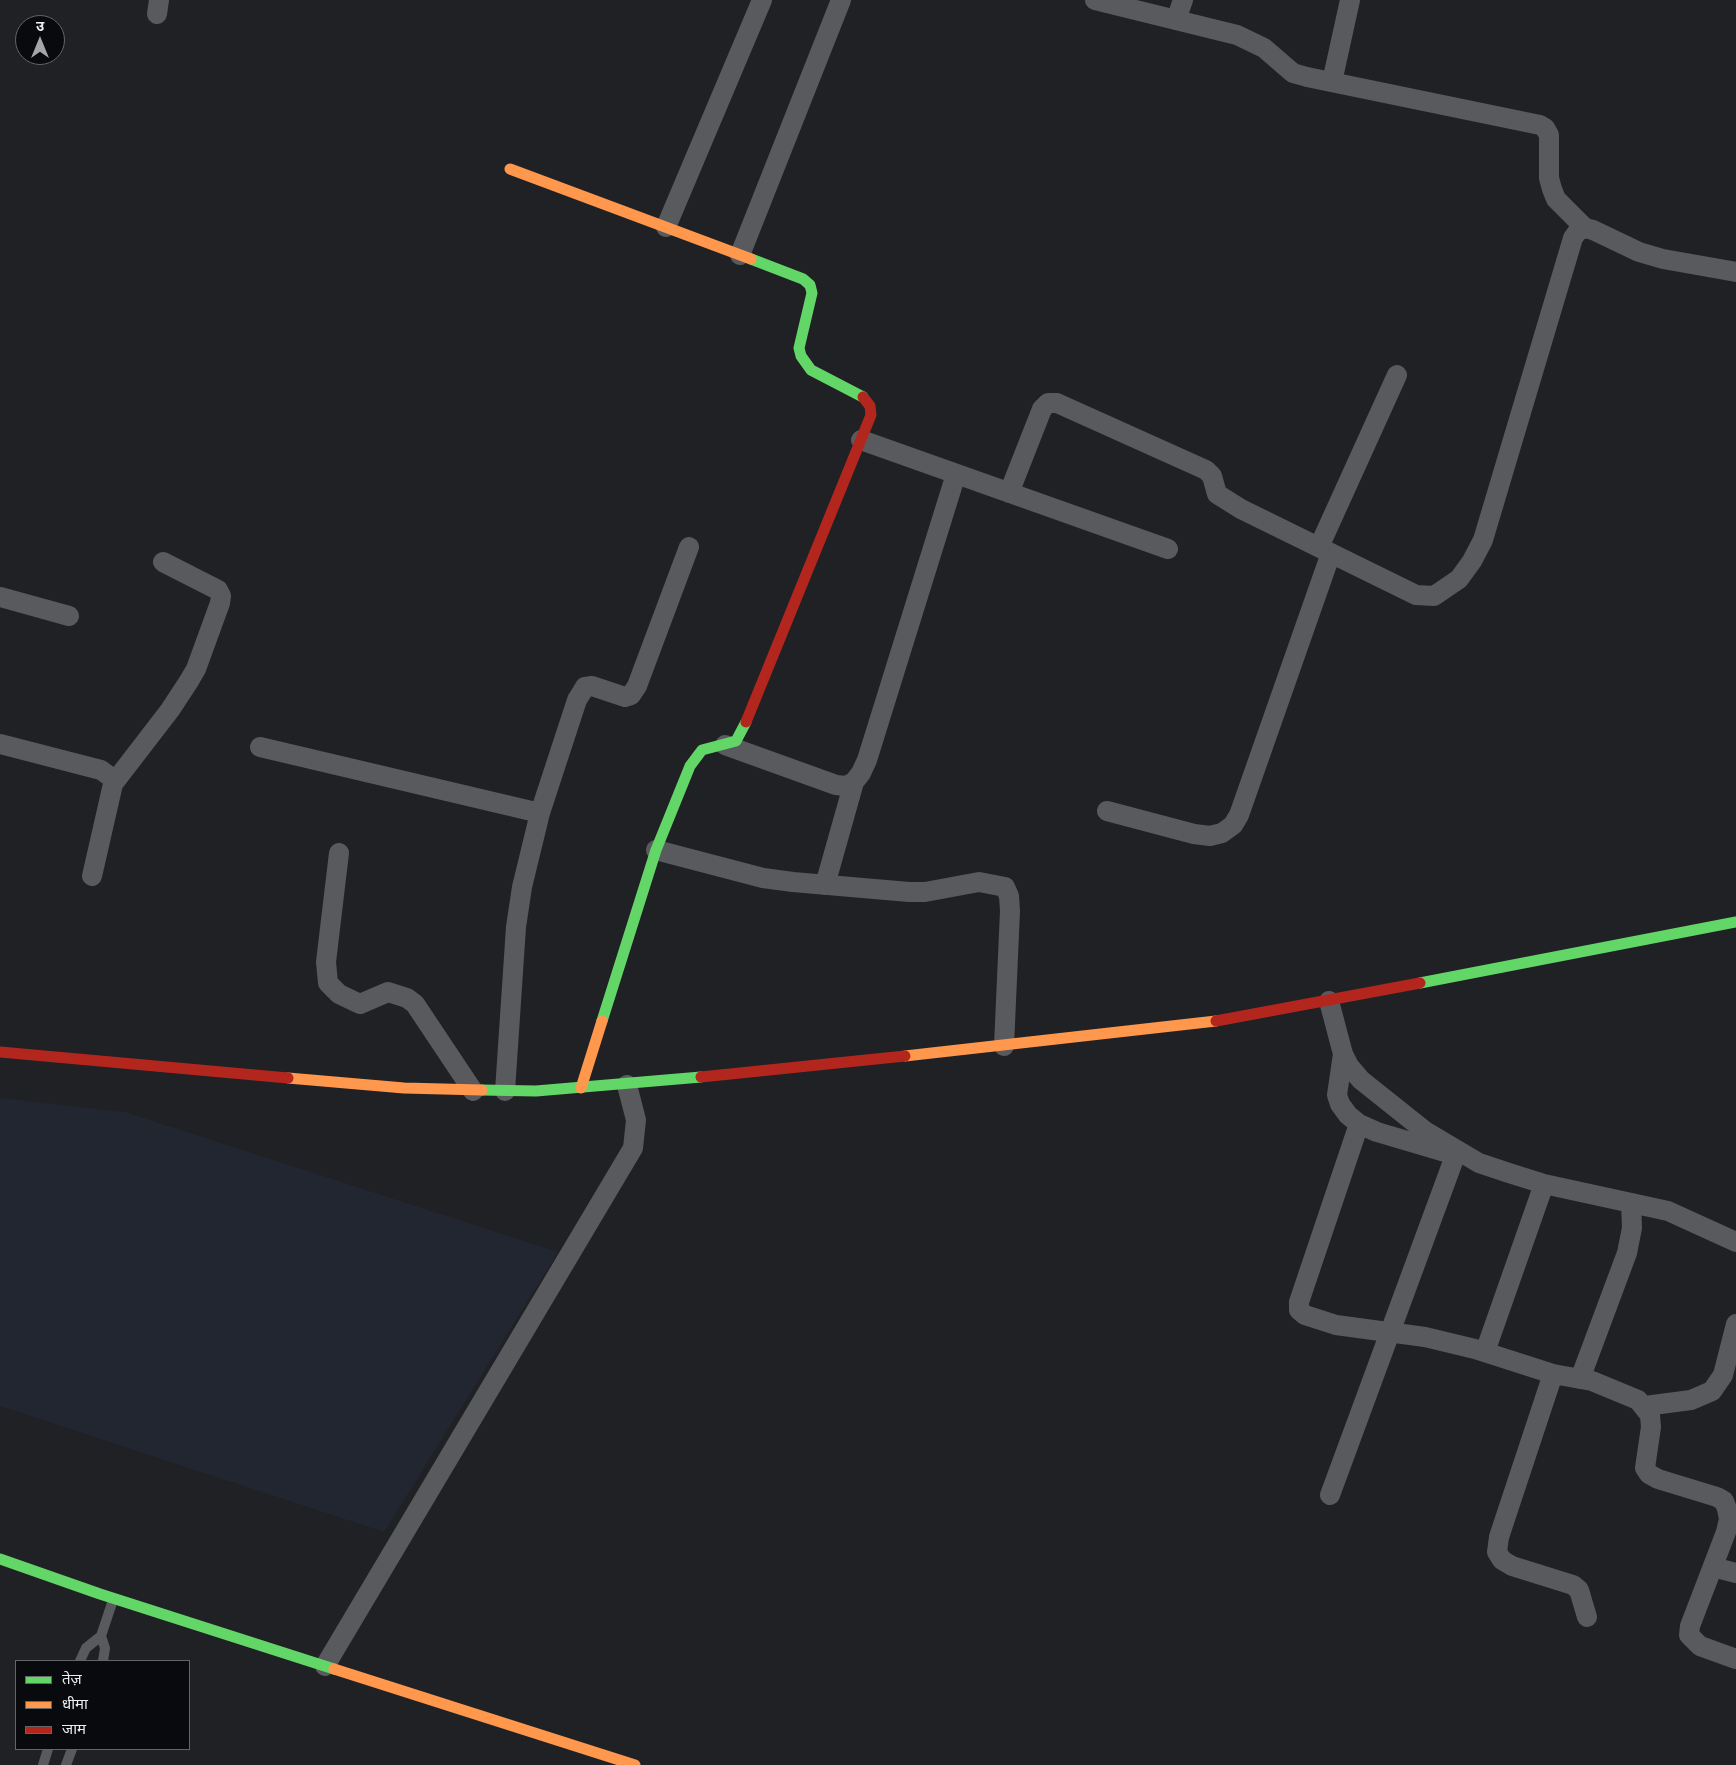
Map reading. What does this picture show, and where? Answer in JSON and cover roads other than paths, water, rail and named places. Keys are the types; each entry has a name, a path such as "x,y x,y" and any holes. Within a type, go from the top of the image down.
{"street":[{"path":"666,227 762,0"},
{"path":"740,255 841,0"},
{"path":"1095,0 1252,41 1264,48 1293,73 1545,128 1549,135 1549,178 1552,189 1556,199 1585,228 1640,252 1736,272"},
{"path":"1176,20 1183,0"},
{"path":"1332,82 1350,0"},
{"path":"510,169 802,278 810,285 811,302 799,348 801,356 811,370 863,397 870,406 871,414 750,717 736,741 702,750 695,757 656,850 580,1088"},
{"path":"1009,493 1042,409 1048,403 1056,403 1206,470 1212,476 1218,494 1226,501 1416,595 1434,596 1459,579 1472,561 1490,522 1496,494 1573,238 1578,231 1585,228"},
{"path":"1107,810 1194,834 1210,836 1222,833 1233,825 1239,814 1325,550 1397,375"},
{"path":"861,440 1168,549"},
{"path":"825,885 854,782 867,760 956,474"},
{"path":"505,1091 517,918 540,813 580,692 586,687 592,686 625,697 631,695 638,686 689,547"},
{"path":"92,876 113,784 170,710 189,681 196,668 220,603 221,596 218,590 163,562"},
{"path":"0,597 69,616"},
{"path":"0,744 108,772 113,784"},
{"path":"725,745 836,785 846,786 854,782"},
{"path":"260,747 540,813"},
{"path":"656,850 777,881 909,892 925,892 979,882 1004,887 1009,896 1010,911 1004,1046"},
{"path":"339,853 326,962 328,983 339,994 360,1004 388,992 407,998 415,1004 473,1091"},
{"path":"0,1052 404,1088 505,1091 627,1085 1004,1046 1217,1021 1736,922"},
{"path":"1329,1001 1343,1054 1349,1066 1361,1080 1425,1131 1479,1163"},
{"path":"1343,1054 1337,1095 1348,1115 1359,1124 1377,1132 1544,1184 1668,1211 1736,1242"},
{"path":"325,1666 632,1148 636,1120 627,1085"},
{"path":"1359,1124 1299,1302 1299,1310 1311,1318 1336,1325 1446,1341 1553,1374 1607,1386 1638,1400 1645,1406 1650,1415 1651,1427 1645,1468 1649,1474 1658,1479 1717,1498 1732,1510 1726,1532 1690,1626 1689,1636 1700,1646 1736,1659"},
{"path":"1330,1495 1455,1156"},
{"path":"1485,1352 1544,1184"},
{"path":"1580,1379 1627,1254 1632,1228 1631,1203"},
{"path":"1645,1406 1691,1400 1712,1391 1723,1375 1736,1324"},
{"path":"1553,1374 1499,1537 1497,1552 1502,1560 1512,1566 1573,1585 1579,1590 1587,1617"},
{"path":"0,1559 114,1598 634,1765"},
{"path":"1712,1567 1736,1574"}],"lane":[{"path":"80,1660 86,1648 100,1636 114,1598"},
{"path":"100,1636 105,1648 103,1660"},
{"path":"43,1765 48,1750"},
{"path":"66,1765 72,1750"}]}
